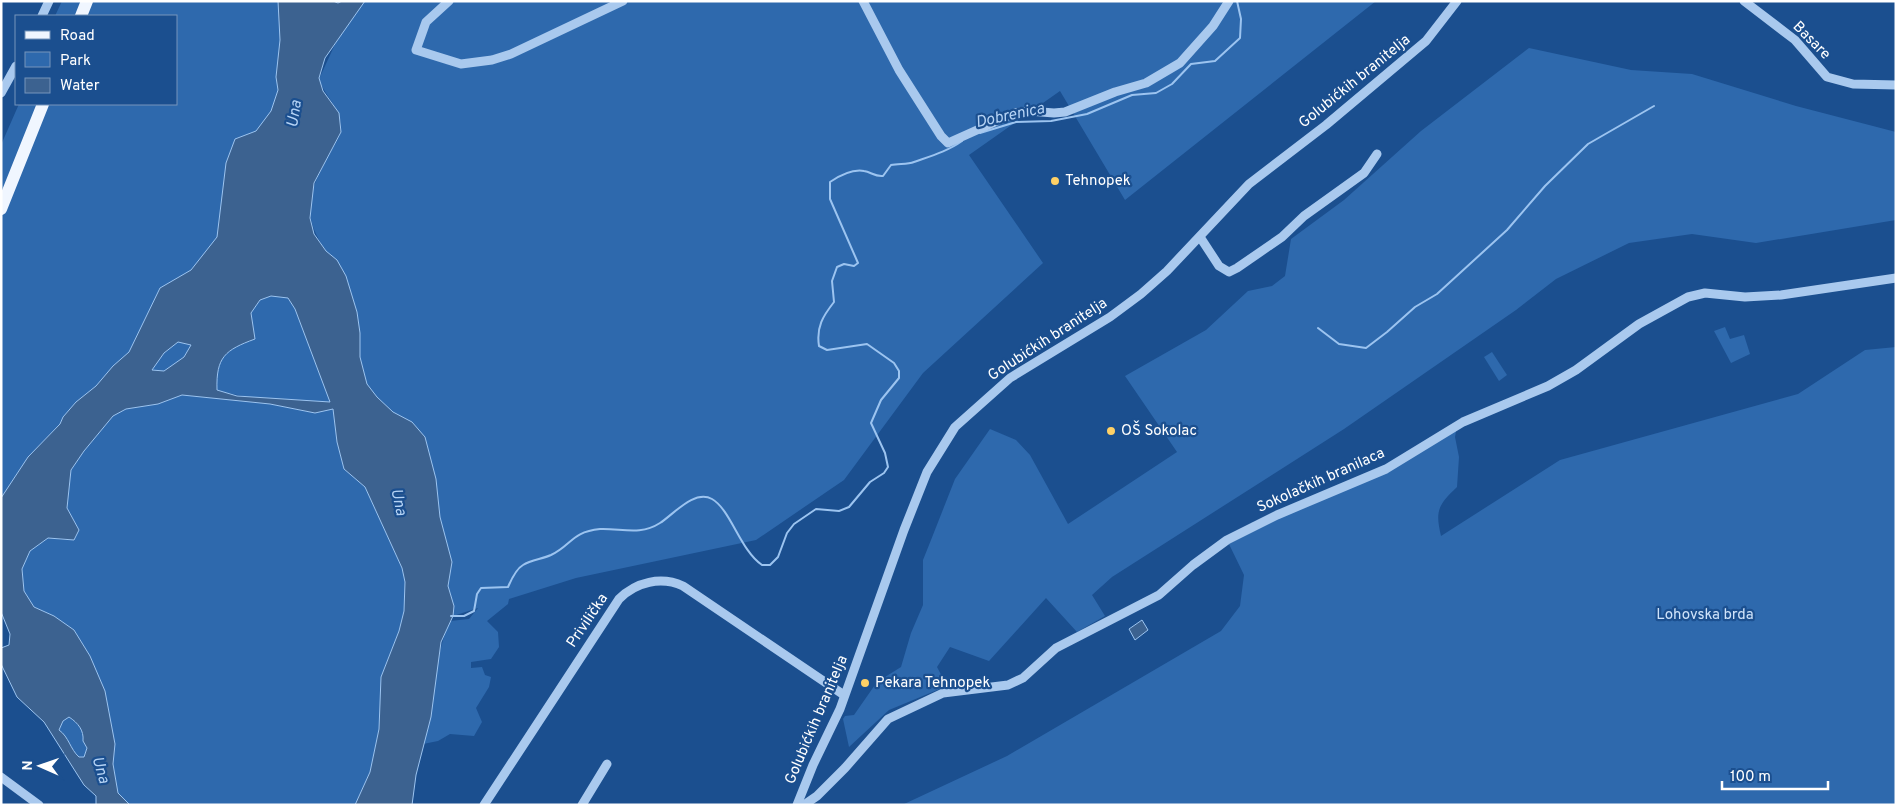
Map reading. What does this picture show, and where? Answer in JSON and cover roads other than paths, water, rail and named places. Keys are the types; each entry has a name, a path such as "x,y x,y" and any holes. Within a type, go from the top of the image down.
{"main road":[{"path":"81,15 87,1"},
{"path":"1,209 43,105"}],"street":[{"path":"42,15 49,1"},
{"path":"450,1 426,22 416,50 461,64 492,60 511,54 623,1"},
{"path":"863,1 899,70 941,136 948,143 1015,113 1029,111 1065,112 1115,92 1146,83 1180,63 1213,26 1229,1"},
{"name":"Golubićkih branitelja","path":"797,805 844,695 927,472 955,427 1010,378 1110,317 1142,294 1250,184 1426,41 1457,1"},
{"name":"Basare","path":"1744,1 1795,40 1826,77 1852,84 1896,85"},
{"path":"1,93 15,68"},
{"path":"1200,237 1219,266 1229,272 1282,236 1304,216 1364,174 1377,154"},
{"name":"Sokolačkih branilaca","path":"804,805 817,796 845,768 888,718 943,693 1008,685 1023,678 1056,648 1159,595 1193,565 1227,540 1277,515 1386,469 1463,422 1548,386 1576,370 1639,324 1688,297 1705,293 1745,296 1781,295 1896,278"},
{"name":"Privilička","path":"484,805 619,599 633,587 665,581 684,586 844,695"},
{"path":"582,805 607,764"},
{"path":"1,777 38,805"}],"water":[{"name":"Una","path":"278,1 333,1 338,3 342,1 365,1 325,58 319,78 323,91 339,113 341,132 314,183 310,218 314,234 326,251 337,260 346,276 357,312 360,333 360,357 367,384 377,397 393,412 412,422 425,437 436,479 440,517 452,562 448,586 454,606 453,616 441,642 431,717 416,775 412,805 355,805 370,772 379,729 381,677 399,631 404,611 405,582 402,568 365,487 344,469 337,442 333,409 315,413 270,404 182,395 158,404 126,409 113,416 71,470 67,508 79,530 74,540 48,538 30,551 22,569 24,591 34,607 54,616 74,630 90,656 105,691 115,744 113,764 118,793 130,805 96,805 96,796 84,785 44,722 17,697 1,664 1,648 9,645 10,634 1,612 1,498 28,457 60,424 63,417 76,402 96,386 113,366 129,352 160,288 191,270 217,237 226,163 235,139 256,131 271,111 278,90 276,77 280,40","holes":["271,296 288,298 295,309 330,402 237,396 217,390 218,370 224,356 236,347 255,339 251,313 260,300","178,342 191,345 184,357 164,371 152,370 164,353","69,717 80,727 83,741 87,748 84,757 79,757 76,754 59,730 63,721"]},
{"path":"1142,620 1148,630 1135,640 1129,629"}],"waterway":[{"name":"Dobrenica","path":"980,133 1016,122 1051,121 1087,114 1132,95 1156,93 1172,84 1191,64 1215,61 1240,38 1241,19 1237,1"},
{"path":"1318,328 1339,344 1366,348 1415,307 1437,294 1507,230 1545,186 1588,144 1654,106"},
{"name":"Dobrenica","path":"451,616 464,616 474,611 477,594 481,588 508,587 520,567 551,555 583,533 600,529 638,530 653,527 684,504 698,497 712,499 719,504 748,550 762,565 770,565 778,557 787,533 794,524 816,509 839,511 849,507 870,482 884,473 888,467 885,453 871,423 881,400 899,378 899,371 894,363 867,344 827,350 819,346 818,339 821,322 834,302 832,281 837,267 844,264 854,266 858,263 830,199 830,182 842,175 855,171 864,171 883,176 891,165 914,162 957,145 962,141"}],"place":[{"name":"Tehnopek","path":"1055,181"},
{"name":"OŠ Sokolac","path":"1111,431"},
{"name":"Pekara Tehnopek","path":"865,683"}],"park label":[{"name":"Lohovska brda","path":"1705,615"}]}
